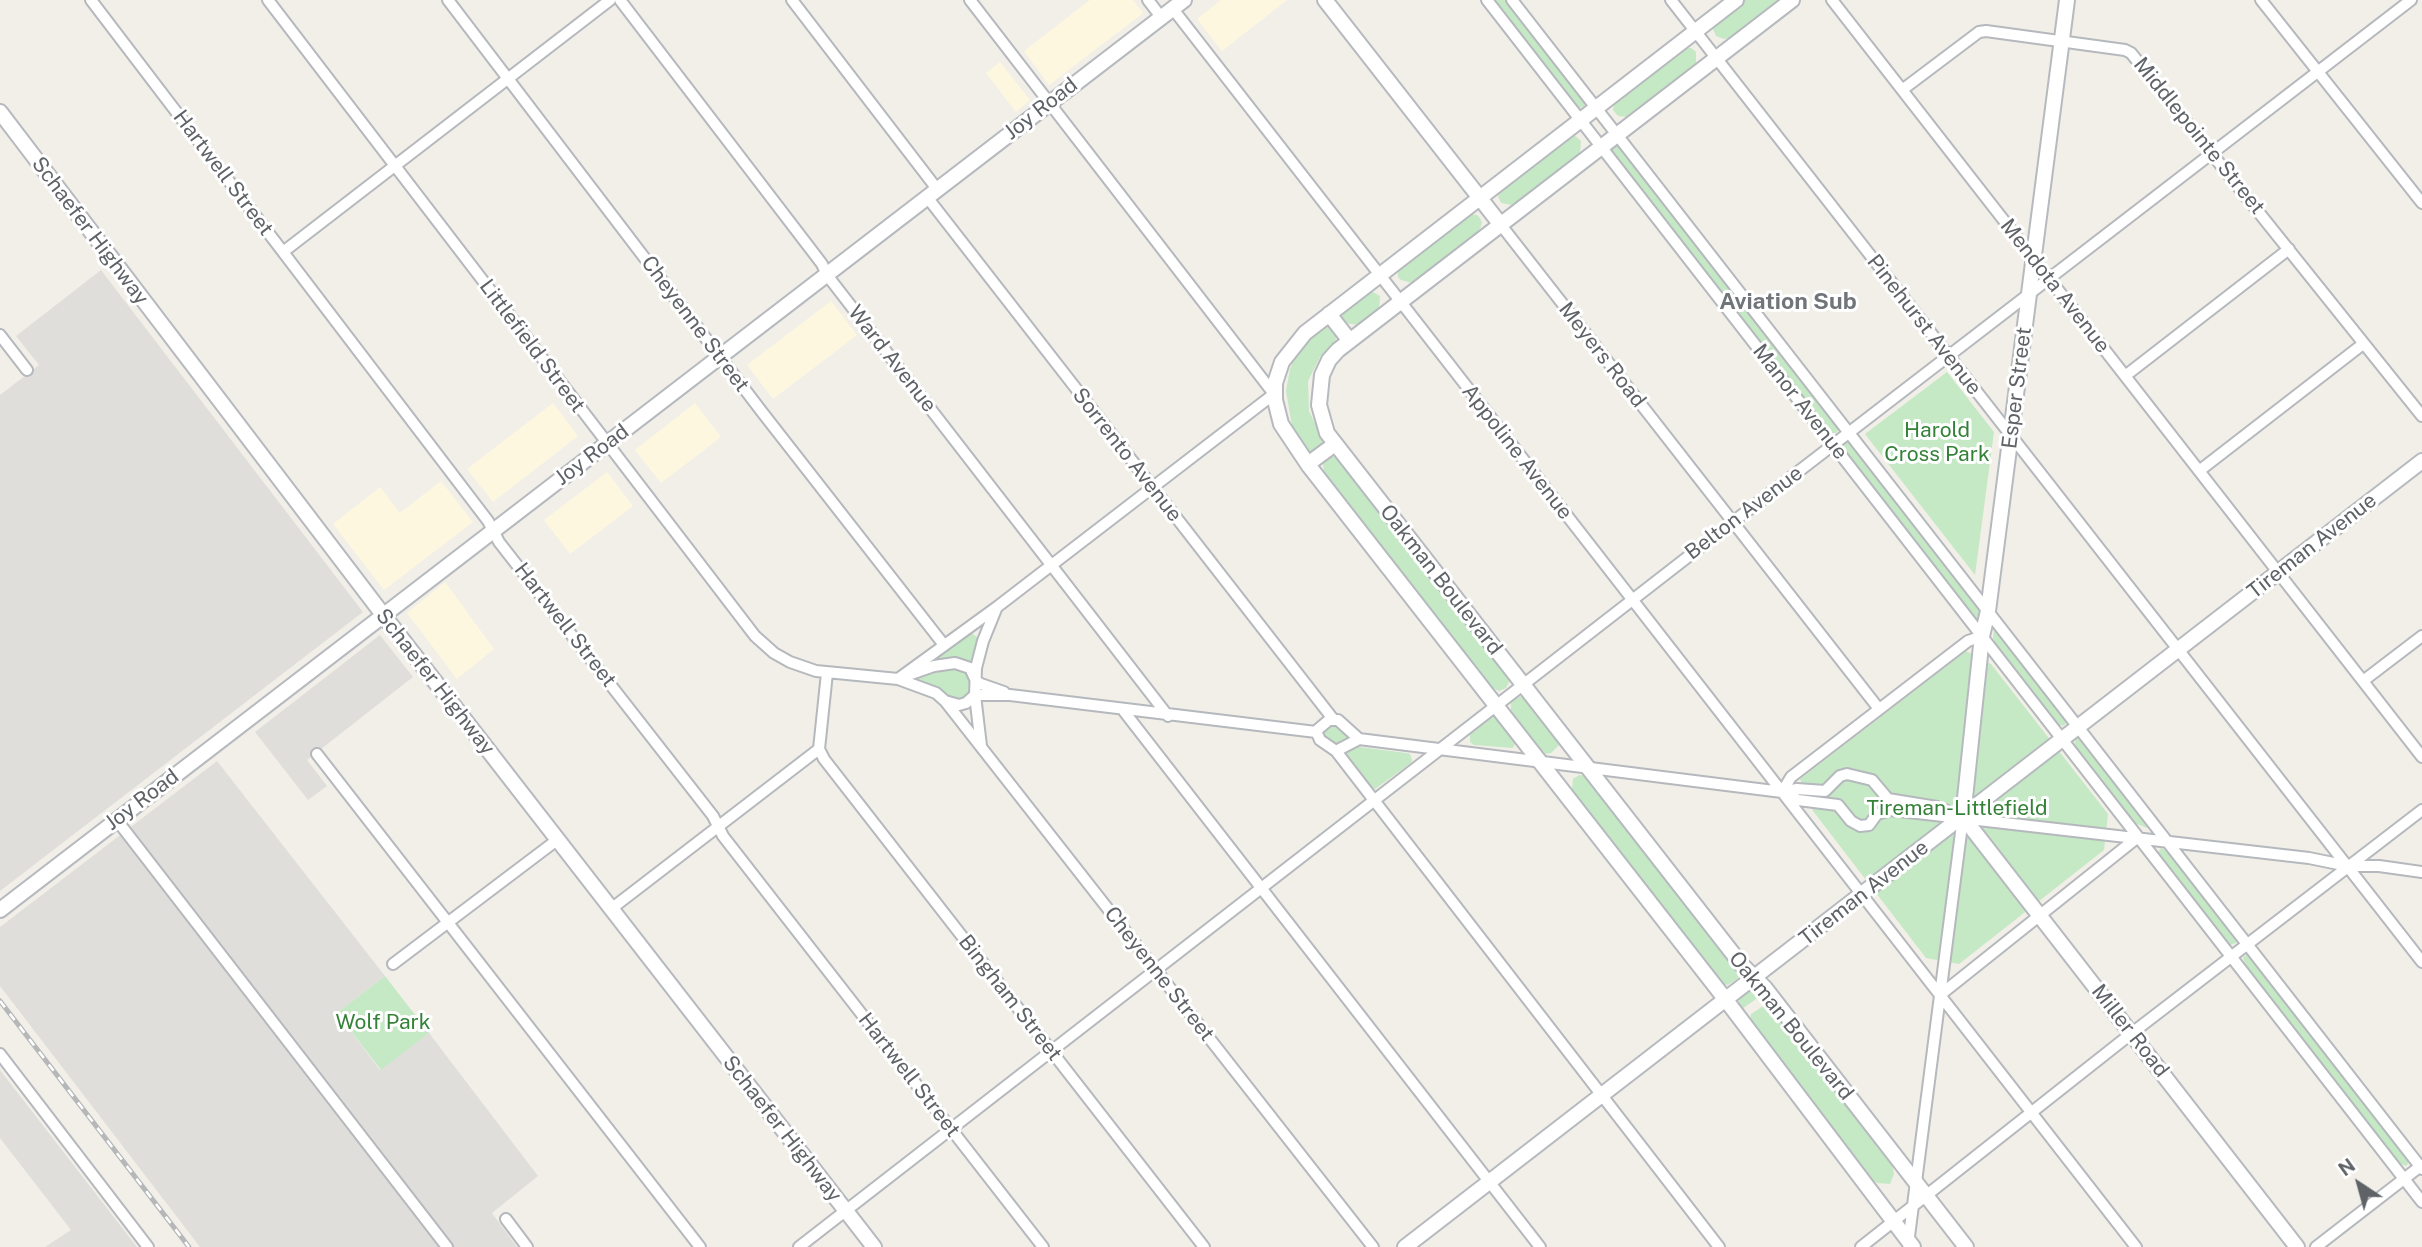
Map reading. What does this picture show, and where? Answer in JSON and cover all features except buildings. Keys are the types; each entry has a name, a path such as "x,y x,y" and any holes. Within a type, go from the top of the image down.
{"street":[{"name":"Hartwell Street","path":"91,0 493,531 713,816 723,836 1043,1247"},
{"name":"Littlefield Street","path":"268,0 755,636 775,653 790,662 827,673 898,679 959,705 975,695 1010,695 1316,732"},
{"name":"Cheyenne Street","path":"448,0 944,645"},
{"path":"283,252 610,0"},
{"name":"Ward Avenue","path":"620,0 827,275 1168,716"},
{"name":"Sorrento Avenue","path":"792,0 1152,488 1330,716 1359,738"},
{"path":"898,679 998,607 1275,394 970,0"},
{"name":"Appoline Avenue","path":"1148,0 1173,9 2136,1247"},
{"name":"Meyers Road","path":"1325,0 1879,709"},
{"name":"Manor Avenue","path":"1487,0 2422,1202"},
{"name":"Manor Avenue","path":"1512,0 2421,1167"},
{"name":"Pinehurst Avenue","path":"1671,0 2422,962"},
{"name":"Oakman Boulevard","path":"1736,0 1305,333 1287,353 1278,372 1276,408 1282,424 1308,464 1726,1000 1910,1245"},
{"name":"Oakman Boulevard","path":"1793,0 1350,341 1329,360 1319,387 1321,418 1335,444 1966,1247"},
{"name":"Mendota Avenue","path":"1832,0 2422,757"},
{"name":"Esper Street","path":"1963,817 1982,636 1988,611 2067,0"},
{"path":"2262,0 2422,202"},
{"path":"2213,153 2411,0"},
{"name":"Joy Road","path":"0,910 1173,9"},
{"name":"Middlepointe Street","path":"1902,90 1979,33 2061,41 2131,53 2422,416"},
{"name":"Schaefer Highway","path":"0,113 384,616 874,1247"},
{"name":"Belton Avenue","path":"1374,802 1523,684 2213,153"},
{"path":"2125,376 2289,249"},
{"path":"1329,314 1350,341"},
{"path":"0,335 27,370"},
{"path":"2199,471 2363,344"},
{"path":"1308,464 1335,444"},
{"name":"Tireman Avenue","path":"1405,1247 2422,461"},
{"path":"981,746 975,695 978,656 998,607"},
{"path":"1782,792 1791,777 1968,640 1982,636"},
{"path":"2363,681 2422,636"},
{"name":"Littlefield Street","path":"898,679 934,666 956,663 970,668 976,681 1010,695"},
{"path":"611,909 819,749 827,673"},
{"name":"Cheyenne Street","path":"945,701 1373,1247"},
{"path":"1123,710 1540,1247"},
{"path":"1330,716 1316,732 1320,740 1336,751 1718,1247"},
{"path":"1336,751 1359,738 1782,792 1797,789 1825,791 1840,776 1847,774 1872,780 1888,799 1937,807 1963,817"},
{"name":"Bingham Street","path":"819,749 824,759 1203,1247"},
{"path":"317,754 700,1247"},
{"path":"1782,792 1798,800 1838,805 1851,821 1860,826 1869,825 1877,814 1887,810 2138,837 2309,858 2348,866 2422,872"},
{"path":"799,1247 1374,802"},
{"path":"1861,1247 2132,1033 2422,810"},
{"path":"1910,1245 1963,817"},
{"name":"Miller Road","path":"1963,817 2298,1247"},
{"path":"116,819 447,1247"},
{"path":"1940,995 2138,837"},
{"path":"393,964 557,839"},
{"path":"0,1054 148,1247"},
{"path":"2316,1247 2421,1167"},
{"path":"506,1219 527,1247"}],"shaded area":[{"path":"1090,0 1133,0 1143,13 1049,85 1024,51"},
{"path":"1221,0 1287,0 1222,51 1197,19"},
{"path":"1000,62 1030,100 1016,112 986,73"},
{"path":"101,270 363,612 0,891 0,395 39,365 16,336"},
{"path":"831,301 857,335 773,399 747,365"},
{"path":"553,403 578,436 493,502 467,469"},
{"path":"695,403 721,437 661,483 635,450"},
{"path":"607,472 633,506 570,554 544,520"},
{"path":"441,481 473,522 384,590 333,524 380,487 400,513"},
{"path":"445,582 494,649 457,679 407,613"},
{"path":"380,635 413,677 307,760 327,786 308,800 255,732"},
{"path":"217,761 385,976 337,1013 380,1070 429,1033 538,1176 492,1213 517,1247 200,1247 0,986 0,927"},
{"path":"0,1070 137,1247 45,1247 71,1230 0,1138"}],"green space":[{"path":"1493,0 1506,0 1586,102 1584,106 1580,108 1575,105"},
{"path":"1745,0 1779,0 1730,38 1716,36 1713,29 1717,22"},
{"path":"1683,48 1691,48 1696,52 1696,64 1628,117 1618,116 1613,110 1614,103"},
{"path":"1574,135 1581,141 1580,153 1512,205 1501,203 1498,196 1501,188"},
{"path":"1616,144 1837,425 1839,429 1836,433 1827,429 1611,151"},
{"path":"1468,214 1480,218 1482,223 1479,231 1412,283 1398,277 1398,270"},
{"path":"1369,290 1380,296 1379,308 1358,325 1345,323 1342,318 1343,311"},
{"path":"1328,325 1337,335 1335,341 1320,357 1308,381 1309,411 1323,440 1320,448 1311,452 1303,446 1292,426 1286,391 1290,369 1303,344"},
{"name":"Harold Cross Park","path":"1947,372 1994,432 1975,575 1865,434"},
{"path":"1850,442 1979,608 1979,622 1853,462 1843,446"},
{"path":"1332,457 1337,457 1508,676 1510,680 1506,688 1499,691 1491,687 1324,472 1323,464"},
{"path":"1994,628 2067,719 2063,726 2058,724 1996,645 1993,638"},
{"path":"970,632 977,637 978,642 973,664 923,664"},
{"name":"Tireman-Littlefield","path":"1966,651 1991,664 2108,814 2104,850 1959,964 1926,958 1813,811 1800,779"},
{"path":"958,668 970,676 971,694 966,699 953,699 935,686 913,680 915,676"},
{"path":"1521,696 1558,739 1559,745 1551,753 1545,754 1540,749 1511,711 1511,702"},
{"path":"1494,716 1499,718 1516,741 1513,748 1474,745 1470,742 1470,734"},
{"path":"1327,724 1337,726 1347,733 1348,739 1339,747 1321,736 1321,730"},
{"path":"2076,737 2079,737 2147,828 2135,823 2074,745"},
{"path":"1352,746 1406,753 1410,754 1412,760 1375,789 1346,755 1345,751"},
{"path":"1579,775 1587,776 1739,971 1740,976 1734,981 1728,985 1723,984 1572,790 1573,779"},
{"path":"2161,848 2171,853 2236,937 2236,943 2230,945 2226,941 2162,858 2158,852"},
{"path":"2248,954 2410,1161 2406,1166 2399,1163 2245,964 2243,957"},
{"name":"Wolf Park","path":"385,976 429,1033 381,1070 337,1013"},
{"path":"1752,990 1760,996 1742,1009 1739,1006 1739,998"},
{"path":"1765,1005 1775,1008 1891,1158 1894,1174 1890,1184 1869,1179 1750,1025 1751,1014"}],"railway":[{"path":"0,1001 189,1247"}],"district":[{"name":"Aviation Sub","path":"1788,302"}]}
